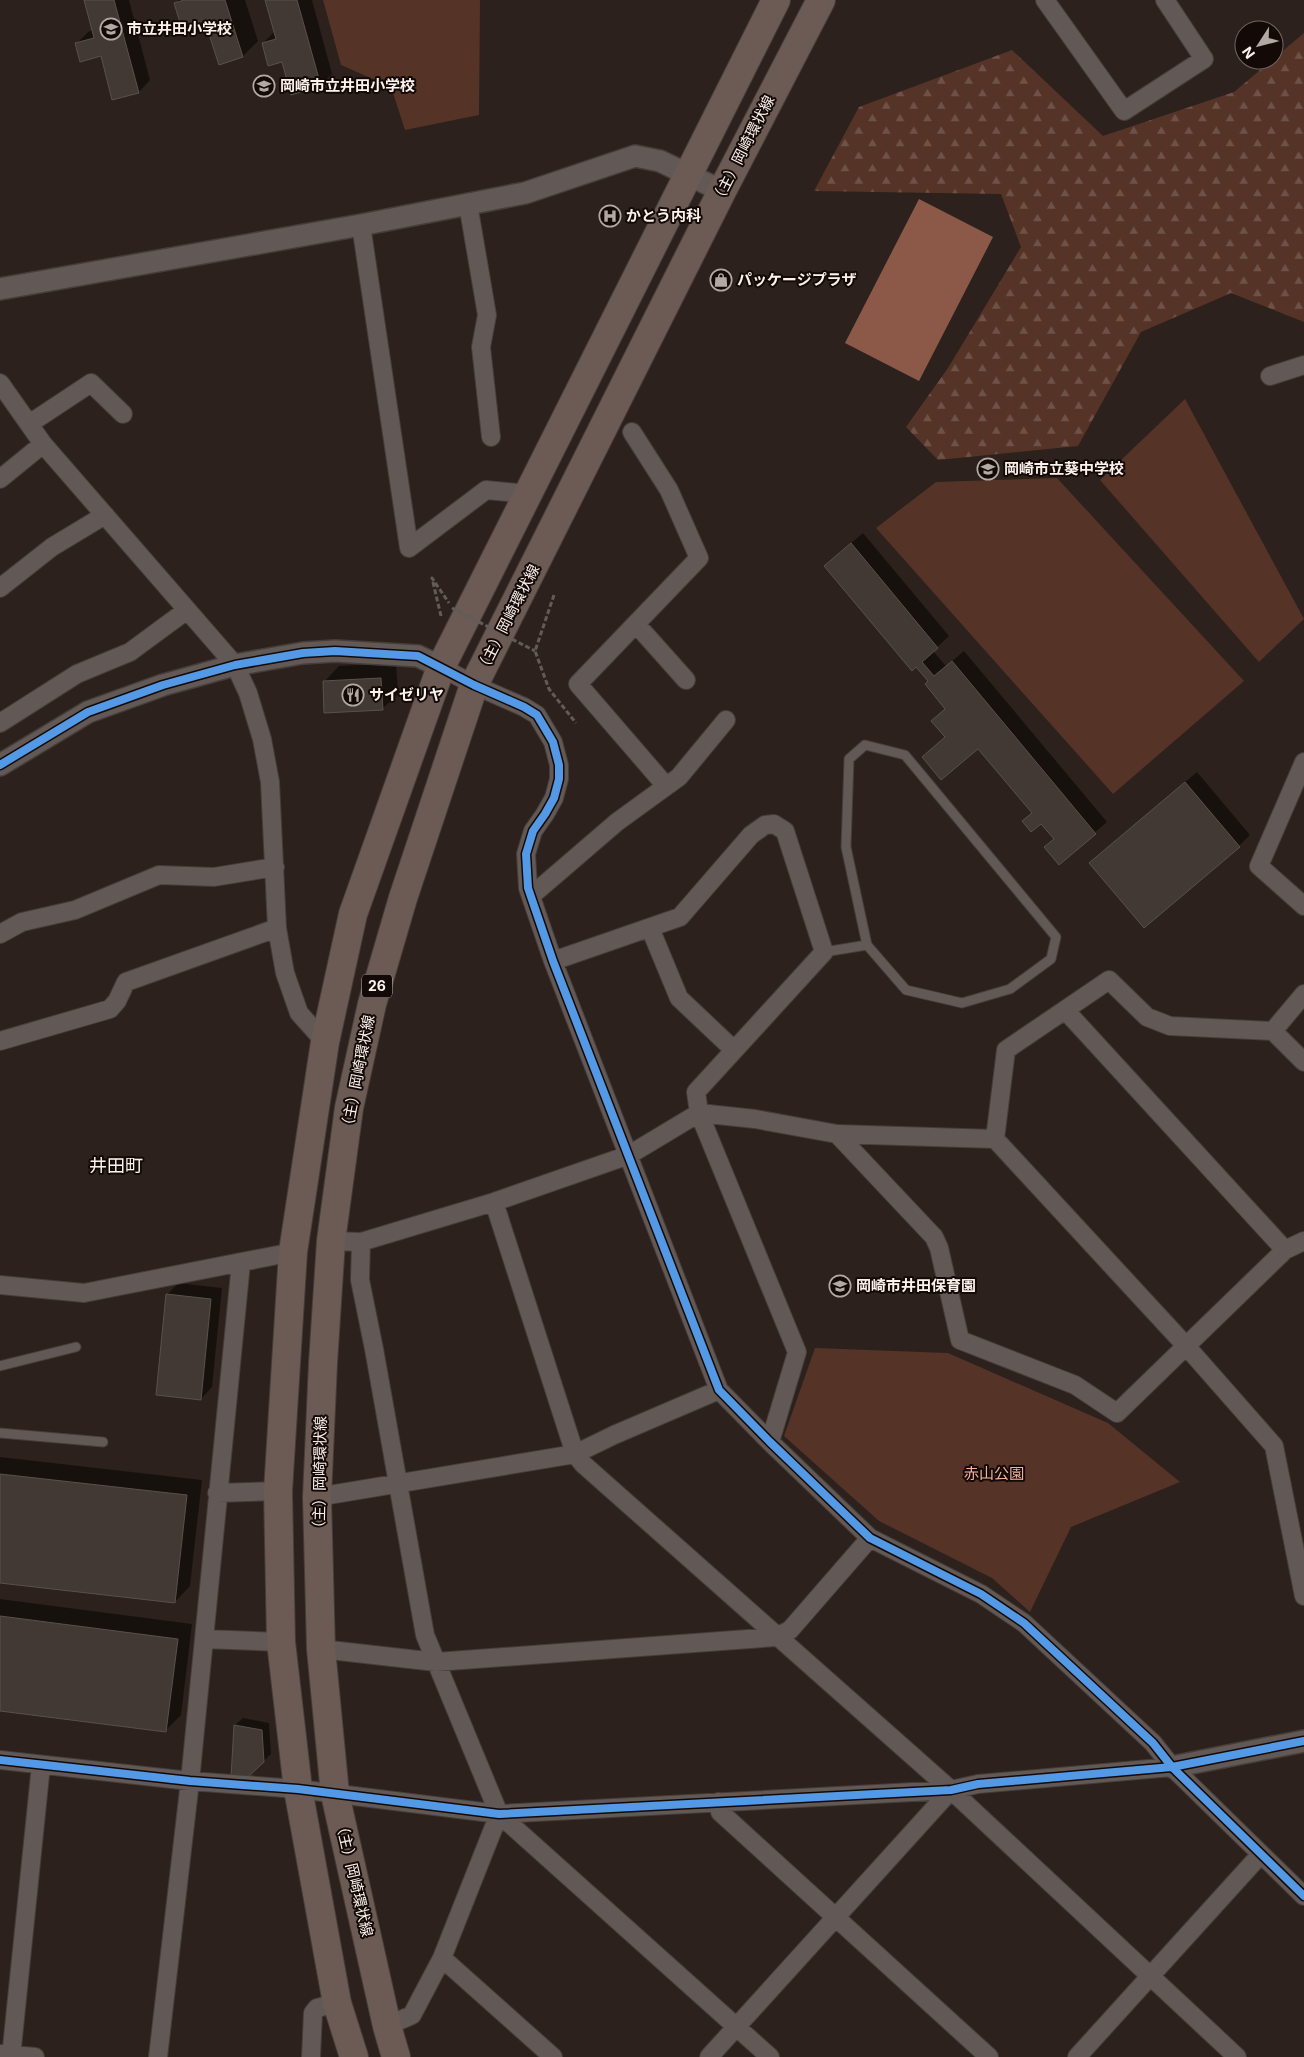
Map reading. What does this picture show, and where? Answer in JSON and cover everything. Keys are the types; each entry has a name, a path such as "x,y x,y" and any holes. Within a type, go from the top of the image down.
{"main road":[{"name":"26","path":"354,2057 337,2004 298,1789 281,1642 278,1491 293,1252 325,1042 353,914 441,667 687,173 776,0"},
{"name":"（主）岡崎環状線","path":"396,2057 387,2026 335,1794 320,1648 317,1497 323,1363 331,1241 349,1108 372,1004 403,898 474,685 722,191 821,0"}],"street":[{"path":"1045,0 1124,111 1204,59 1165,0"},
{"path":"0,288 361,225 525,193 634,156 660,161 722,191"},
{"path":"468,204 487,315 481,347 491,437"},
{"path":"361,225 409,548 486,490 528,494"},
{"path":"1270,376 1304,365"},
{"path":"29,424 91,383 123,414"},
{"path":"2,392 43,444 235,664 248,693 262,739 270,782 277,928 285,973 299,1013 325,1042"},
{"path":"632,432 669,490 700,558 578,684 666,786"},
{"path":"0,479 43,444"},
{"path":"0,588 52,547 105,515"},
{"path":"0,723 77,674 130,652 187,610"},
{"path":"636,624 686,680"},
{"path":"0,765 88,712 163,685 235,664 303,653 335,651 418,656 537,715 553,742 559,764 559,779 554,798 546,814 533,831 526,854 528,888 553,961 719,1390 870,1538 982,1594 1024,1623 1153,1743 1172,1767 1304,1896"},
{"path":"531,896 617,822 679,777 726,720"},
{"path":"1304,762 1259,866 1304,906"},
{"path":"553,961 680,917 751,835 765,825 774,824 785,831 824,952 696,1092 699,1113 797,1352 770,1442"},
{"path":"0,934 22,922 75,910 159,875 214,877 275,867"},
{"path":"0,1041 110,1009 117,1001 126,982 277,928"},
{"path":"650,928 679,998 734,1050"},
{"path":"995,1139 1006,1050 1110,980 1147,1017 1170,1026 1273,1031 1304,1062"},
{"path":"1273,1031 1304,994"},
{"path":"1066,1011 1285,1250"},
{"path":"331,1241 361,1242 494,1202 629,1155 699,1113 755,1118 837,1134 995,1139 1187,1346 1274,1446 1303,1586"},
{"path":"837,1134 934,1237 939,1248 960,1340 1075,1385 1117,1413 1285,1250 1304,1241"},
{"path":"494,1202 575,1454 583,1464 951,1790 1237,2057"},
{"path":"361,1242 360,1280 425,1635 499,1814 770,2057"},
{"path":"2,1281 84,1292 293,1252"},
{"path":"158,2057 190,1781 241,1263"},
{"path":"317,1497 575,1454 614,1435 719,1390"},
{"path":"218,1493 278,1491"},
{"path":"320,1648 436,1662 776,1636 790,1630 870,1538"},
{"path":"204,1639 281,1642"},
{"path":"0,1760 190,1781 298,1789 499,1814 951,1790 978,1784 1172,1767 1304,1741"},
{"path":"35,2057 7,2055 41,1765"},
{"path":"708,2057 951,1790"},
{"path":"718,1802 720,1812 989,2057"},
{"path":"387,2026 412,2015 442,1958 499,1814"},
{"path":"1077,2057 1261,1854"},
{"path":"442,1958 554,2057"},
{"path":"311,2057 313,2013 317,2008 337,2004"}],"lane":[{"path":"865,745 905,755 1056,937 1052,958 1010,989 962,1003 906,990 866,945 846,847 849,759 865,745"},
{"path":"824,952 866,945"},
{"path":"0,1366 76,1347"},
{"path":"0,1433 103,1442"}],"path":[{"path":"441,616 432,578 452,608 535,651"},
{"path":"554,595 535,651 548,689 576,723"}],"green space":[{"path":"323,0 480,0 479,115 405,130 391,87 341,65"},
{"path":"1304,33 1304,322 1231,293 1141,332 1078,446 938,460 906,427 948,368 1021,247 1001,194 814,191 859,107 1012,50 1103,136 1234,92 1260,70 1284,70 1284,50"},
{"path":"1185,399 1304,619 1259,662 1100,480"},
{"path":"1057,478 1244,681 1113,794 876,528 936,482"},
{"name":"赤山公園","path":"815,1348 948,1353 1108,1423 1180,1482 1071,1527 1030,1612 992,1578 879,1521 784,1436"}],"shaded area":[{"path":"919,199 993,237 919,381 845,343"}],"building":[{"path":"84,0 114,0 139,93 112,100 101,56 80,62 75,43 94,38"},
{"path":"184,0 225,0 243,57 219,65 205,22 182,29 174,3"},
{"path":"265,0 297,0 321,86 291,95 282,62 268,66 262,43 276,39"},
{"path":"851,543 938,648 922,662 934,676 952,661 1096,834 1059,865 1044,847 1054,839 1041,824 1031,832 1022,821 1032,813 978,749 941,780 922,757 945,737 931,721 945,709 925,684 928,681 916,667 912,671 824,566"},
{"path":"381,678 383,710 324,713 323,681"},
{"path":"1185,782 1240,847 1144,928 1089,863"},
{"path":"166,1294 211,1299 201,1400 156,1395"},
{"path":"0,1474 187,1495 175,1603 0,1583"},
{"path":"0,1616 178,1639 166,1732 0,1711"},
{"path":"234,1725 262,1730 264,1762 249,1776 231,1777"}],"cycle path":[{"path":"0,765 88,712 163,685 235,665 303,653 335,651 418,656 537,715 553,742 559,765 559,779 554,798 533,831 526,854 528,888 553,961 719,1390 870,1538 981,1594 1024,1623 1153,1743 1172,1767 1304,1896"},
{"path":"0,1760 190,1781 298,1789 499,1814 951,1790 978,1784 1172,1767 1304,1741"}],"place":[{"name":"市立井田小学校","path":"111,29"},
{"name":"岡崎市立井田小学校","path":"264,86"},
{"name":"かとう内科","path":"610,216"},
{"name":"パッケージプラザ","path":"721,280"},
{"name":"岡崎市立葵中学校","path":"988,469"},
{"name":"サイゼリヤ","path":"353,695"},
{"name":"岡崎市井田保育園","path":"840,1286"}],"district":[{"name":"井田町","path":"116,1166"}]}
